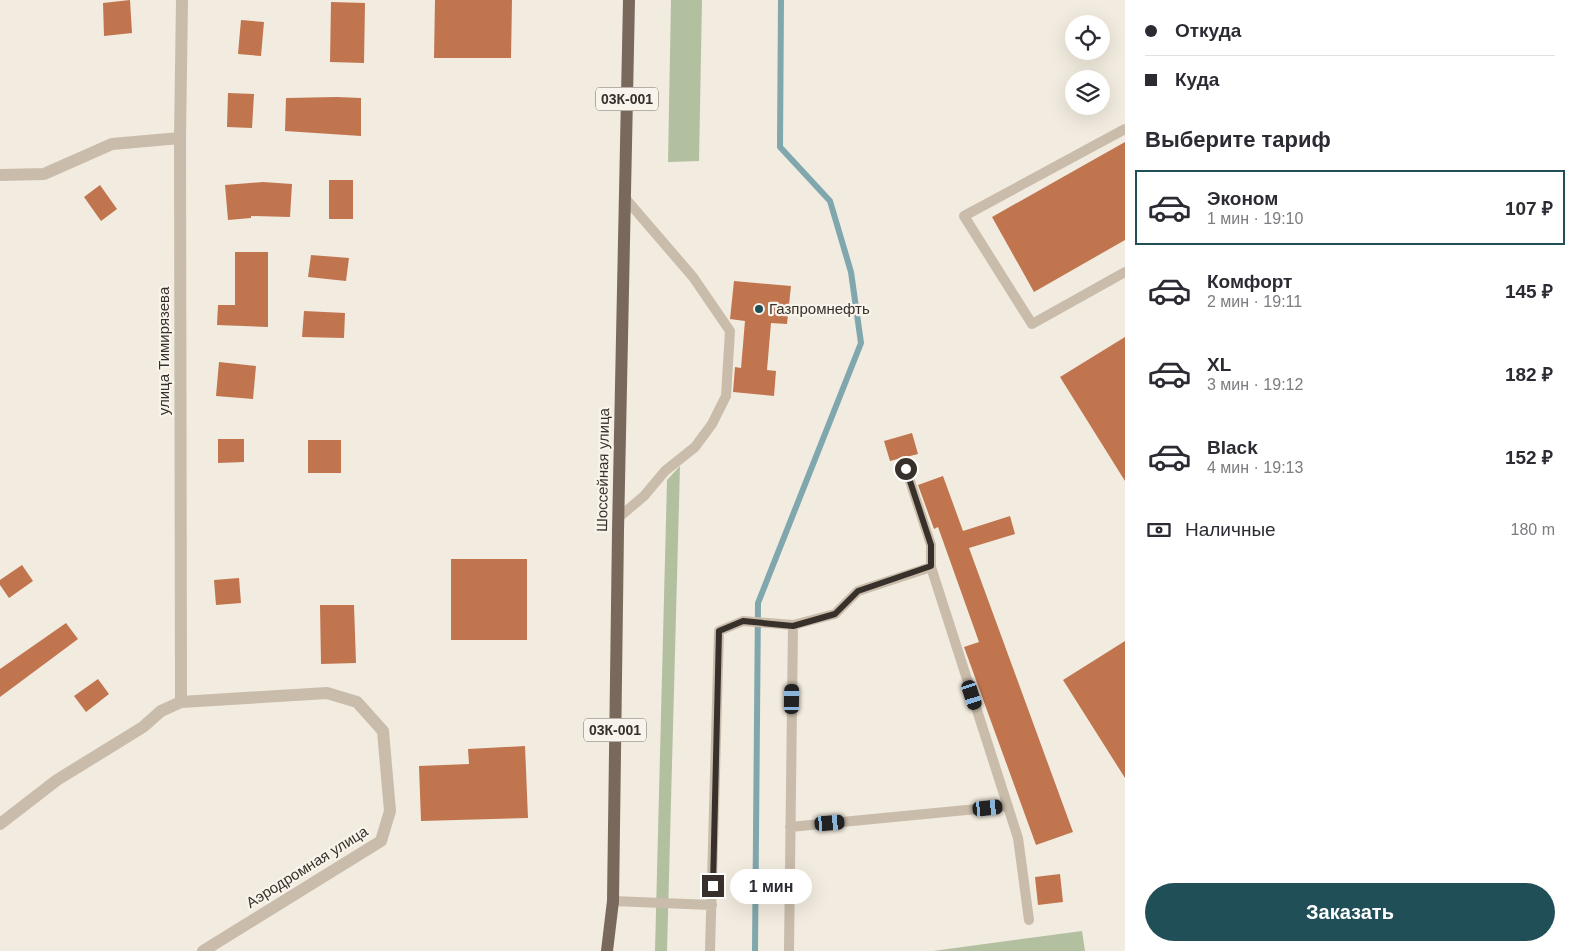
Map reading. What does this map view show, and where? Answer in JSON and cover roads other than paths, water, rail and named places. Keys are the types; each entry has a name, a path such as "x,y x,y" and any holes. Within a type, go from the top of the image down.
{"main road":[{"name":"Шоссейная улица","path":"609,948 613,901 618,518 629,0"}],"street":[{"name":"улица Тимирязева","path":"181,702 180,138 182,0"},
{"path":"0,175 44,174 112,144 180,138"},
{"name":"Аэродромная улица","path":"181,702 327,693 357,702 383,731 390,811 380,841 203,951"},
{"path":"0,824 57,780 143,727 161,711 181,702"}],"lane":[{"path":"1125,129 964,216 1032,324 1125,272"},
{"path":"618,518 644,496 665,471 695,447 712,424 726,396 730,331 693,277 624,198"},
{"path":"906,469 931,545 931,566 1018,838 1029,920"},
{"path":"710,951 719,631 743,621 776,622 793,626 835,614 858,591 931,566"},
{"path":"789,951 793,626"},
{"path":"790,827 1008,806"},
{"path":"613,901 712,905"}],"waterway":[{"path":"755,951 758,603 861,343 851,272 830,201 780,147 781,0"}],"place":[{"name":"Газпромнефть","path":"759,309"}]}
